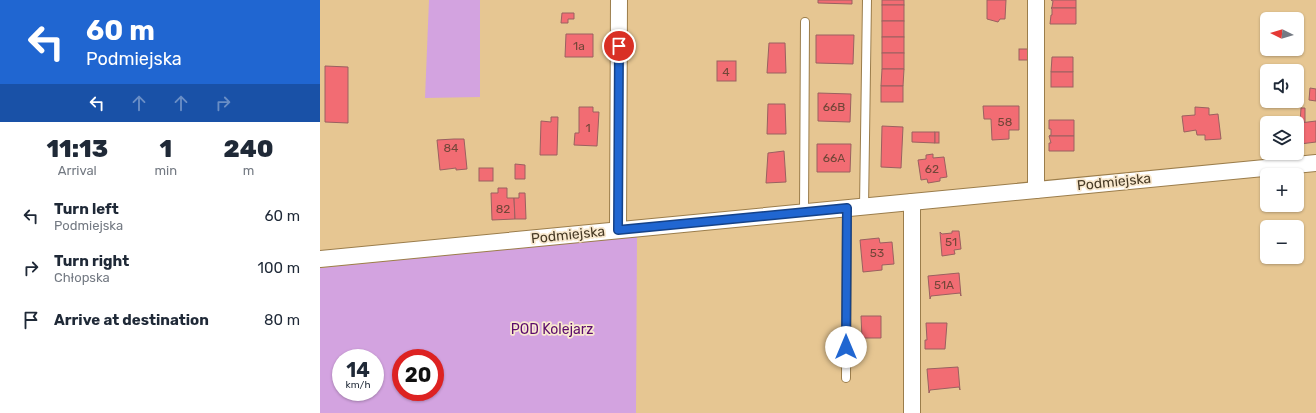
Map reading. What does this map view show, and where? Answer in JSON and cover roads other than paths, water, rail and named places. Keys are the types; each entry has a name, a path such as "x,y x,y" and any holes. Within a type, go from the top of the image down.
{"street":[{"path":"618,230 620,0"},
{"path":"1036,0 1036,190"},
{"name":"Podmiejska","path":"320,259 1316,163"},
{"path":"912,202 912,413"}],"lane":[{"path":"864,207 867,0"},
{"path":"804,212 805,22"},
{"path":"846,378 847,208"}],"park label":[{"name":"POD Kolejarz","path":"552,329"}]}
